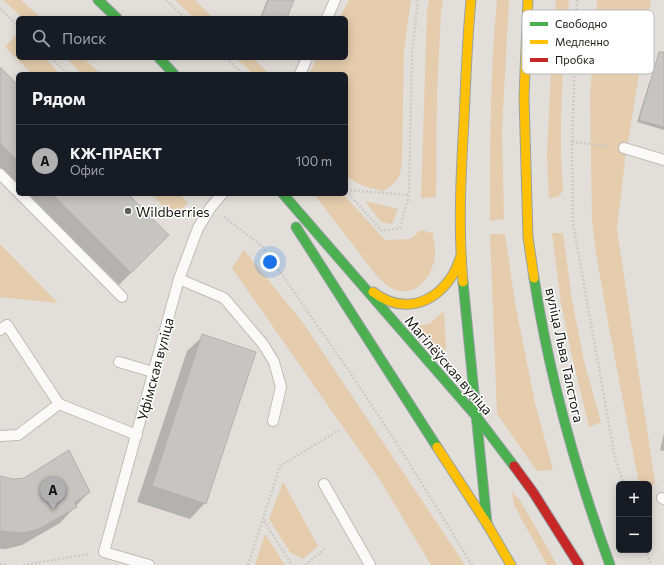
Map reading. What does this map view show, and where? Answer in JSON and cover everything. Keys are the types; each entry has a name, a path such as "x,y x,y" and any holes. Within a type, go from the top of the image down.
{"main road":[{"path":"98,0 115,16"},
{"path":"471,0 468,27 462,153 461,256 487,524"},
{"name":"вуліца Льва Талстога","path":"528,0 528,10"},
{"path":"161,60 172,72"},
{"name":"вуліца Льва Талстога","path":"525,74 524,97 528,237 542,327 569,436 599,535 610,565"},
{"path":"276,196 487,524 511,565"},
{"name":"Магілёўская вуліца","path":"285,196 476,416 533,492 579,565"},
{"path":"362,286 391,303 406,305 418,303 441,289 452,277 461,256"}],"lane":[{"path":"328,16 335,0"},
{"path":"301,72 306,60"},
{"path":"624,148 664,160"},
{"path":"0,174 16,190"},
{"path":"22,196 122,297"},
{"name":"Уфімская вуліца","path":"104,552 179,279 198,228 220,196"},
{"path":"179,279 224,298 263,344 274,362 280,387 273,421"},
{"path":"0,330 7,325 59,404 137,435"},
{"path":"119,362 153,372"},
{"path":"0,436 18,436 59,404"},
{"path":"324,484 370,565"},
{"path":"104,552 149,565"}],"path":[{"path":"166,0 183,16"},
{"path":"348,192 382,231 400,228 409,195 412,52 418,0"},
{"path":"577,0 577,10"},
{"path":"0,9 16,24"},
{"path":"53,60 66,72"},
{"path":"228,60 241,72"},
{"path":"574,74 572,142 573,223 615,458 623,481"},
{"path":"572,142 624,148"},
{"path":"348,190 409,195"},
{"path":"211,208 262,246 402,450 472,565"},
{"path":"248,565 280,466 339,430"},
{"path":"263,520 292,565"},
{"path":"305,565 325,549"},
{"path":"23,565 104,552"},
{"path":"647,553 651,565"},
{"path":"0,564 6,565"}],"shaded area":[{"path":"3,0 21,0 39,16 21,16"},
{"path":"175,0 195,0 211,16 192,16"},
{"path":"349,0 411,0 404,50 402,160 398,179 383,191 363,186 348,176 348,72 310,72 316,60 348,60 348,16 340,16"},
{"path":"429,0 443,0 437,92 436,197 421,198 427,12"},
{"path":"497,0 509,0 502,130 504,219 490,221 490,138"},
{"path":"556,0 569,0 568,10 555,10"},
{"path":"597,0 651,0 649,10 596,10"},
{"path":"16,35 16,58 5,47"},
{"path":"18,60 47,60 58,72 30,72"},
{"path":"68,60 85,60 99,72 80,72"},
{"path":"238,60 255,60 267,72 251,72"},
{"path":"551,74 563,74 561,143 563,191 558,197 549,198 547,154"},
{"path":"592,74 639,74 625,160 617,229 655,483 652,486 652,481 638,481 609,328 592,220 590,95"},
{"path":"153,196 181,196 188,203 174,217"},
{"path":"316,196 345,196 385,240 410,239 421,230 433,233 435,252 434,262 428,276 419,286 406,291 399,291 386,284 376,275"},
{"path":"365,201 398,209 392,224 381,222"},
{"path":"552,233 563,233 572,300 584,361 601,422 589,427 561,304"},
{"path":"490,234 505,234 516,308 535,403 553,470 537,471 497,414"},
{"path":"0,244 58,303 0,297"},
{"path":"244,250 304,324 465,565 431,565 380,480 232,268"},
{"path":"444,311 446,348 442,359 415,326 429,324"},
{"path":"283,482 318,546 303,559 290,552 269,519"},
{"path":"512,492 520,500 557,565 547,565 514,505"},
{"path":"265,534 285,565 255,565"}],"building":[{"path":"268,0 294,0 288,16 262,16"},
{"path":"659,52 664,52 664,127 639,120 653,74 654,74"},
{"path":"0,67 16,83 16,159 0,143"},
{"path":"54,196 130,196 169,235 131,273"},
{"path":"202,334 256,352 206,504 152,486"},
{"path":"69,450 90,492 74,503 77,507 39,529 23,533 0,531 0,476 13,479 24,478"}],"traffic: fast":[{"path":"98,0 115,16"},
{"path":"161,60 172,72"},
{"path":"285,196 476,416 514,466"},
{"path":"296,227 437,447"},
{"path":"534,278 547,351 565,423 586,495 610,565"},
{"path":"463,282 487,524"}],"traffic: slow":[{"path":"463,282 460,221 461,180 471,0"},
{"path":"528,0 528,10"},
{"path":"525,74 524,97 528,237 534,278"},
{"path":"373,292 384,299 395,303 406,304 426,300 436,294 444,286 456,269 461,256"},
{"path":"437,447 487,524 511,565"}],"traffic: jam":[{"path":"514,466 533,492 579,565"}],"place":[{"name":"Wildberries","path":"128,211"},
{"name":"КЖ-ПРАЕКТ","path":"53,510"}]}
